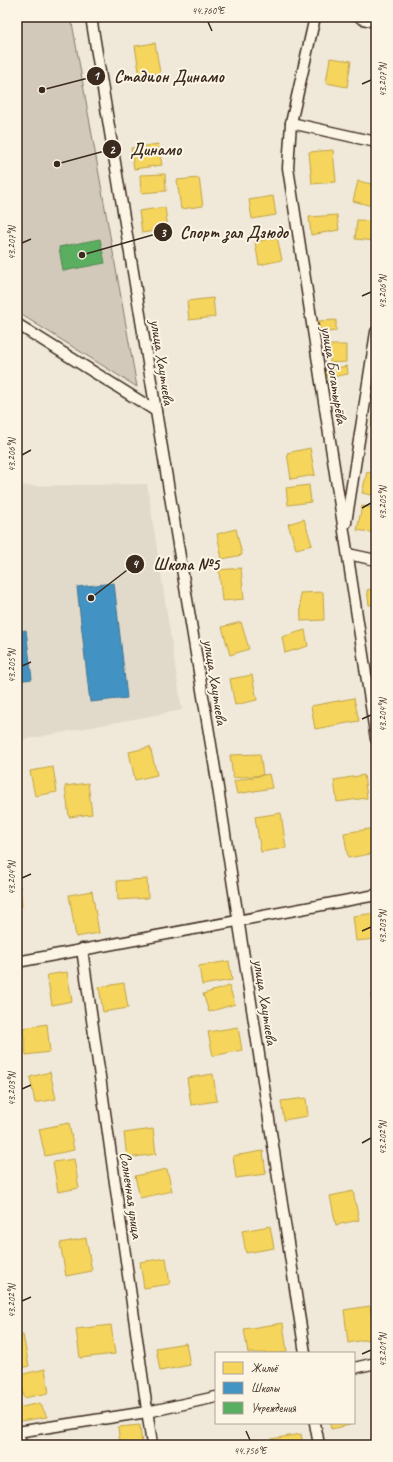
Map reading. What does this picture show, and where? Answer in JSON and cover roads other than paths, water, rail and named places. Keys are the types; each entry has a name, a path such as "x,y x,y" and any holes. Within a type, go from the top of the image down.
{"main road":[{"path":"17,1441 19,1445"}],"street":[{"name":"улица Хаутиева","path":"91,17 216,776 305,1352"},
{"name":"улица Богатырёва","path":"315,17 291,122 288,168 376,739"},
{"path":"362,17 376,21"},
{"path":"291,122 376,142"},
{"path":"17,324 156,411"},
{"path":"345,532 376,332"},
{"path":"348,554 376,560"},
{"path":"17,962 376,894"},
{"name":"Солнечная улица","path":"82,949 152,1445"},
{"path":"355,1368 376,1363"},
{"path":"17,1432 147,1412 215,1397"},
{"path":"315,1424 319,1445"}],"place":[{"name":"Стадион Динамо","path":"42,90"},
{"name":"Динамо","path":"57,164"},
{"name":"Спорт зал Дзюдо","path":"82,255"},
{"name":"Школа №5","path":"91,598"}]}
